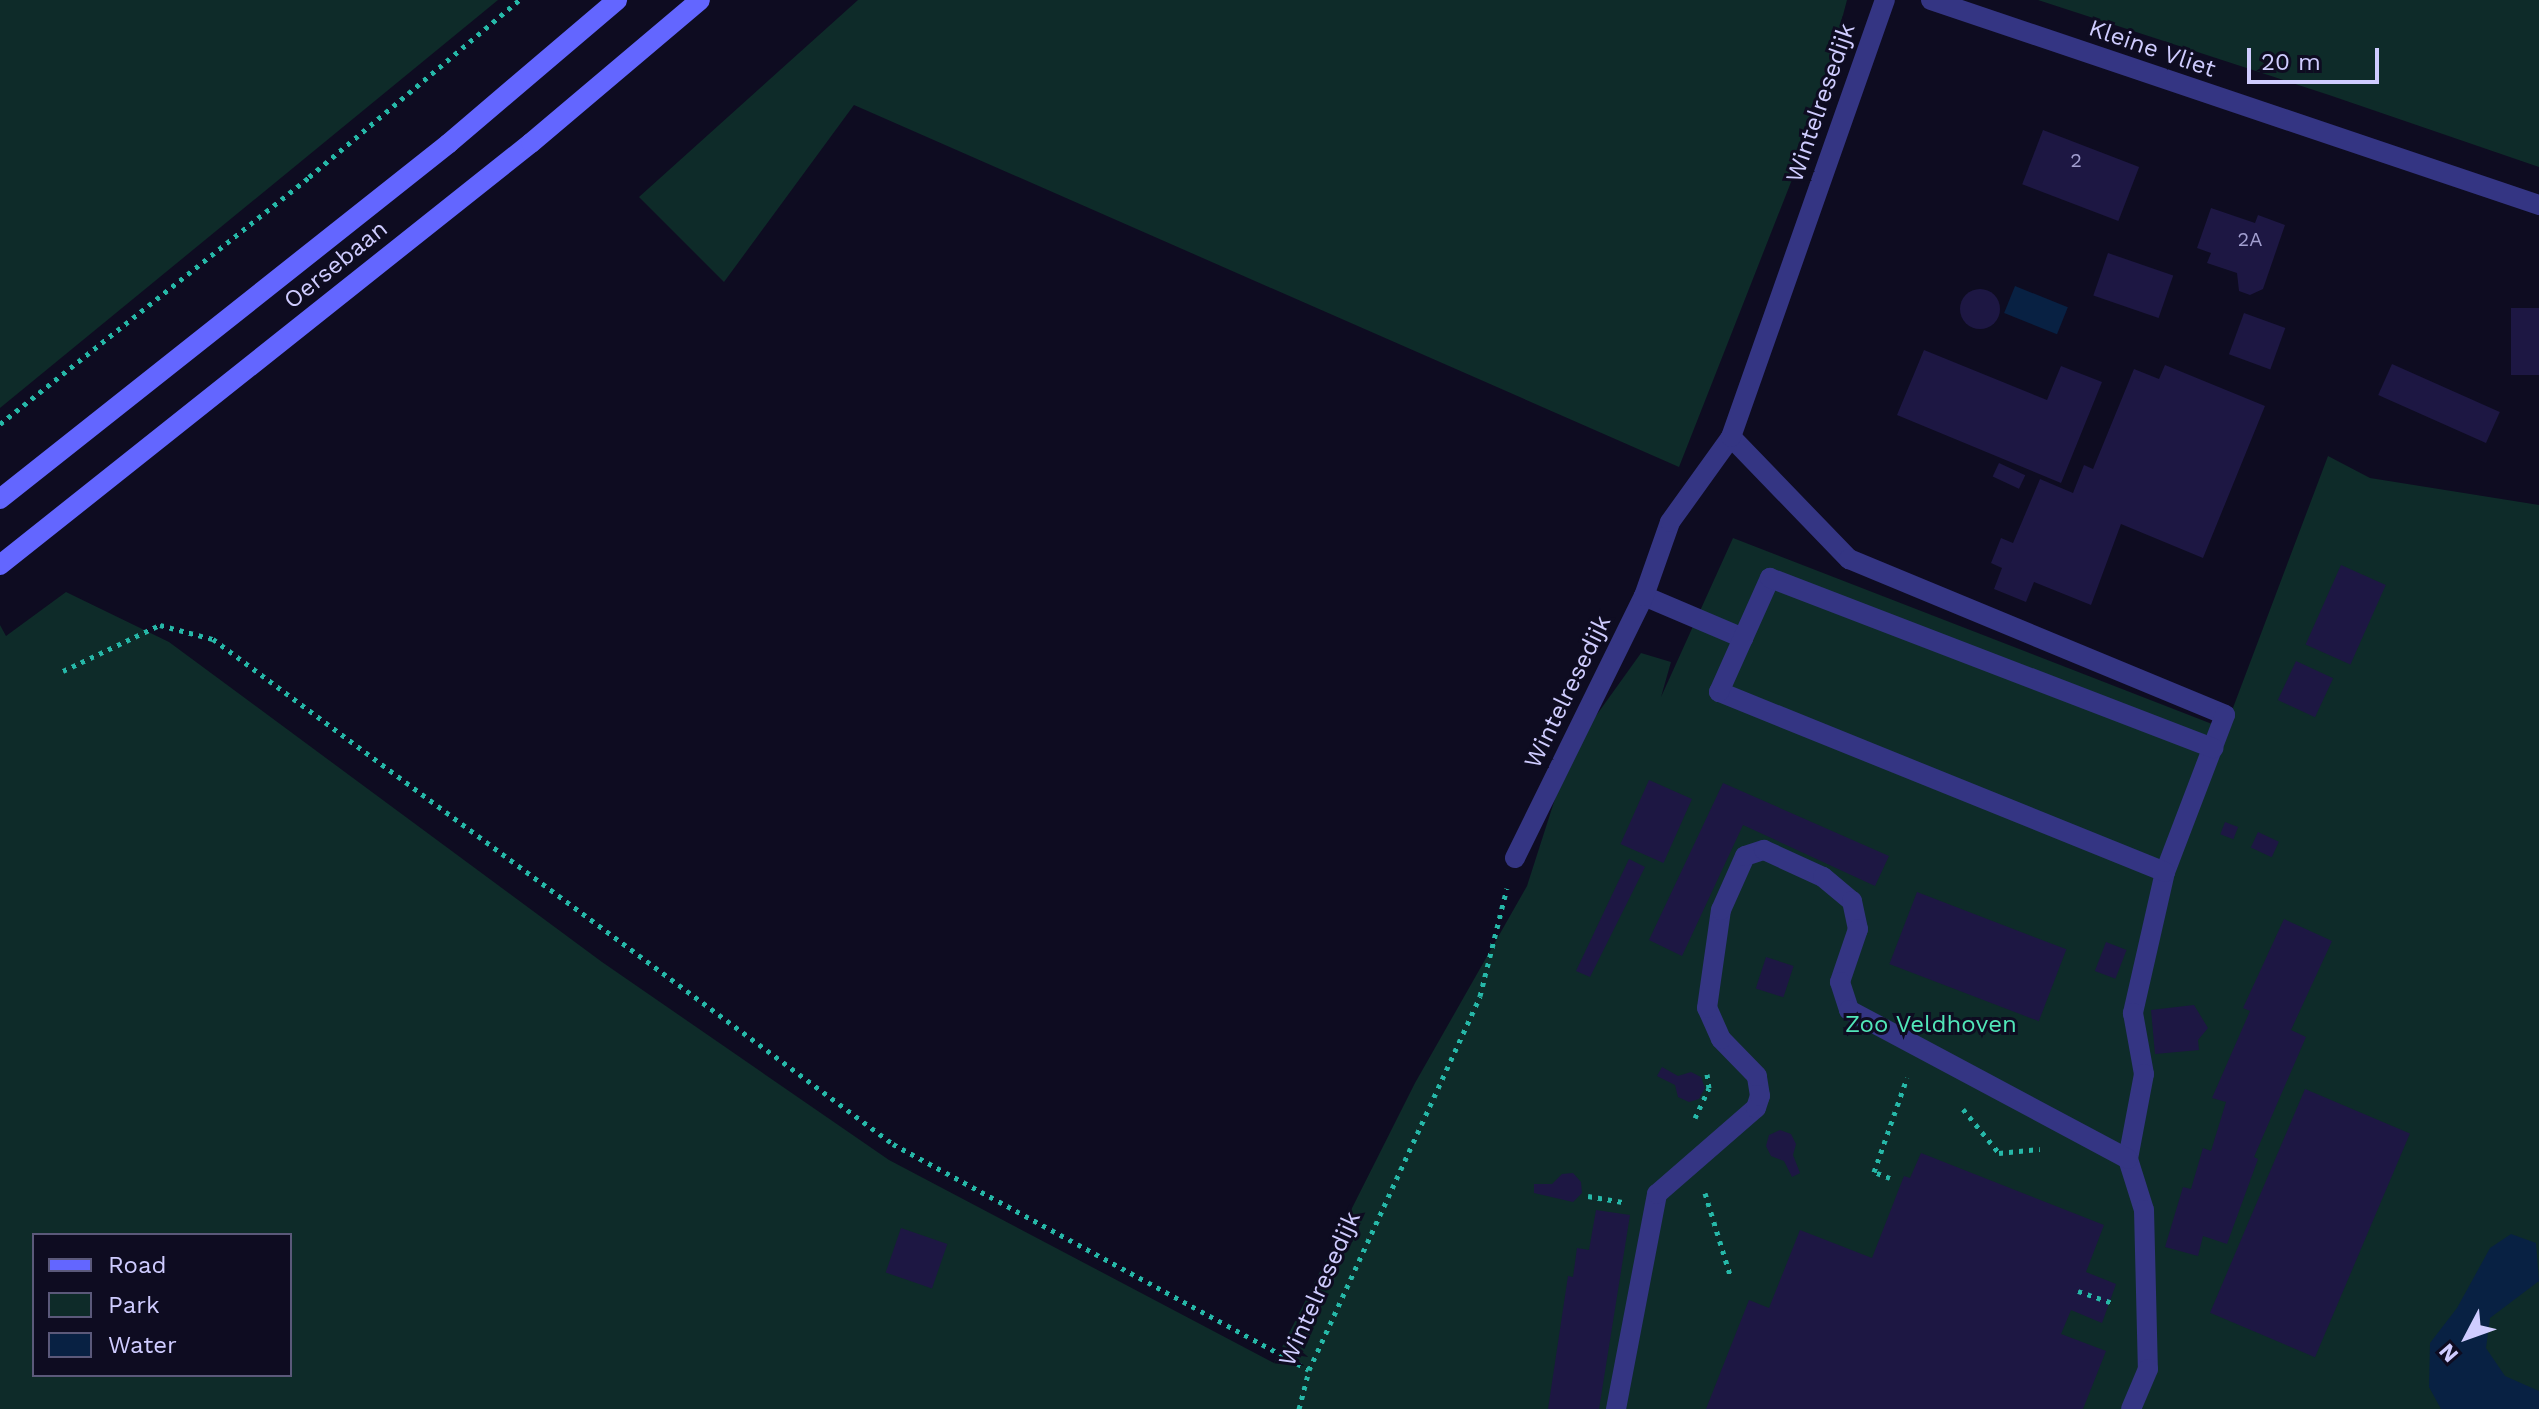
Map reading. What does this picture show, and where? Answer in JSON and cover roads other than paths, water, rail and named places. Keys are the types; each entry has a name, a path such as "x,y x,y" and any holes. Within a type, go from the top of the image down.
{"main road":[{"name":"Oersebaan","path":"0,499 448,144 617,0"},
{"name":"Oersebaan","path":"0,565 531,143 700,0"}],"street":[{"name":"Wintelresedijk","path":"1515,858 1644,596 1670,522 1731,437 1885,0"},
{"name":"Kleine Vliet","path":"1931,0 2539,205"},
{"path":"1731,437 1849,559 2225,715 2165,872 2133,1013 2144,1074 2128,1159 2144,1210 2148,1369 2131,1409"},
{"path":"2165,872 1719,692 1770,578 2214,748"},
{"path":"1644,596 1743,638"},
{"path":"1616,1409 1657,1194 1756,1108 1760,1096 1757,1076 1721,1039 1707,1008 1721,910 1745,856 1764,850 1823,877 1852,901 1858,929 1840,982 1842,999 1849,1010 2128,1159"}],"water":[{"path":"2015,286 2068,307 2057,334 2004,313"},
{"path":"2511,1234 2536,1243 2539,1281 2490,1318 2486,1348 2505,1376 2539,1391 2539,1409 2441,1409 2429,1387 2430,1343 2457,1308 2490,1248"}],"park label":[{"name":"Zoo Veldhoven","path":"1931,1025"}]}
